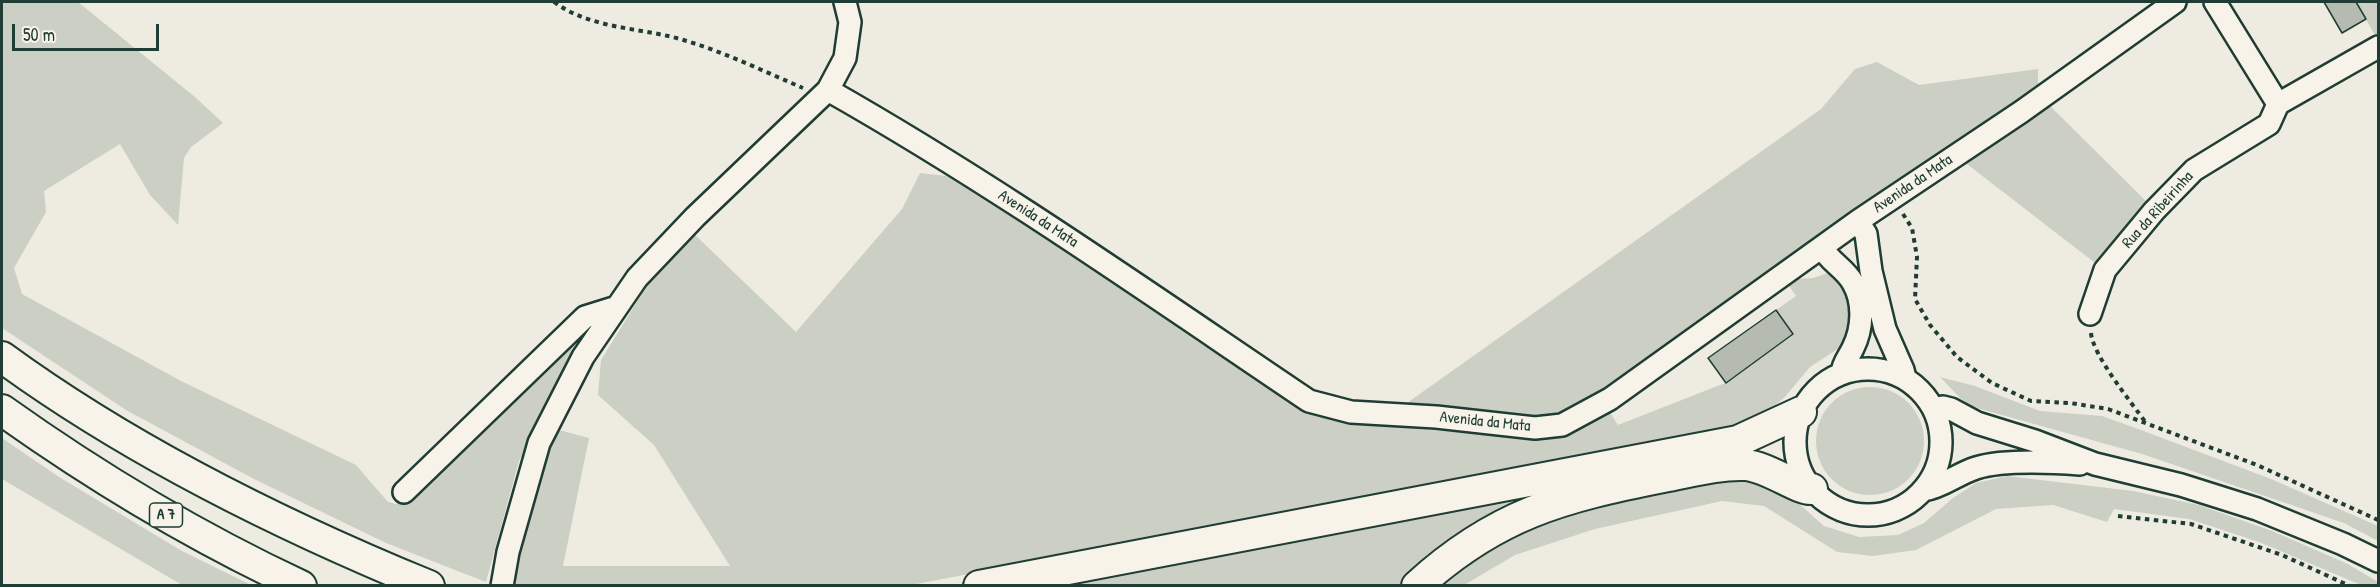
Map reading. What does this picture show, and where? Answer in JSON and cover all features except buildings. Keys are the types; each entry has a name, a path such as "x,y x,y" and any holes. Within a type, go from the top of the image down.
{"highway":[{"path":"2,357 96,419 216,488 315,537 429,585"},
{"name":"A 7","path":"2,410 80,464 136,498 242,557 301,585"},
{"path":"980,585 1738,441 1801,412"},
{"path":"1417,585 1450,557 1492,529 1543,506 1592,492 1705,469 1743,465 1761,468 1790,480 1800,487 1812,489"}],"street":[{"path":"502,585 508,552 539,443 583,357 637,278 695,217 824,93 845,58 850,22 845,2"},
{"name":"Avenida da Mata","path":"824,93 890,125 998,193 1309,400 1351,411 1436,417 1535,428 1562,424 1610,399 1858,221 2021,112 2175,2"},
{"path":"2215,2 2278,104 2379,46"},
{"name":"Rua da Ribeirinha","path":"2090,314 2105,270 2154,211 2194,170 2269,124 2278,104"},
{"path":"1858,221 1866,234 1871,271 1885,329 1905,378"},
{"path":"1822,247 1829,259 1838,265 1853,283 1861,310 1857,338 1844,363 1842,373"},
{"path":"404,492 585,317 617,307"},
{"path":"1863,368 1884,370 1905,378 1922,391 1934,409 1941,429 1941,451 1936,472 1924,490 1908,504 1889,513 1868,515 1847,512 1828,503 1812,489 1802,472 1796,452 1796,432 1801,412 1817,389 1842,373 1863,368"},
{"path":"1934,409 1943,407 1977,423 2035,441 2095,464 2181,485 2257,509 2379,561"},
{"path":"1924,490 1944,484 1965,472 1990,465 2095,464"}],"path":[{"path":"554,2 570,14 595,22 679,39 824,93"},
{"path":"1893,198 1912,228 1917,257 1915,299 1930,325 1957,357 1992,383 2031,401 2070,403 2108,409 2257,465 2379,520"},
{"path":"2090,314 2092,339 2108,368 2147,424"},
{"path":"2118,516 2191,524 2282,555 2349,585"}],"shaded area":[{"path":"2,2 78,2 195,97 223,123 191,147 184,158 178,225 150,195 120,144 44,191 46,212 14,268 22,294 181,381 356,465 388,502 396,504 416,492 576,335 581,339 519,461 486,582 386,543 254,479 126,410 2,328"},
{"path":"2356,2 2378,2 2378,36 2376,37"},
{"path":"1877,62 1919,85 2038,69 2038,86 1602,390 1562,414 1529,418 1407,403 1821,109 1855,69"},
{"path":"2046,102 2149,204 2099,266 1963,161"},
{"path":"920,173 946,176 1046,234 1316,413 1349,422 1537,440 1583,428 1609,411 1618,425 1725,383 1793,334 1776,310 1796,296 1787,283 1828,273 1841,278 1854,299 1847,343 1810,367 1784,398 1762,415 1730,429 911,585 511,586 541,468 559,430 589,438 563,566 730,566 654,445 598,395 601,360 651,279 692,232 796,332 902,209"},
{"path":"1940,377 1975,386 2040,411 2102,416 2141,430 2271,479 2378,526 2378,541 2344,523 2142,454 1973,407 1960,398"},
{"path":"1870,387 1891,391 1909,402 1920,420 1924,441 1920,462 1909,480 1891,491 1870,495 1849,491 1831,480 1820,462 1816,441 1820,420 1831,402 1849,391"},
{"path":"2,438 59,477 182,551 251,585 182,585 2,479"},
{"path":"1654,468 1406,585 1035,586"},
{"path":"2007,476 2133,491 2199,505 2272,531 2348,564 2378,582 2378,585 2361,585 2259,542 2189,519 2114,509 2107,522 2053,505 1996,509 1916,550 1873,556 1837,552 1764,506 1722,501 1595,529 1515,555 1464,585 1442,586 1465,565 1520,532 1582,509 1728,479 1762,480 1788,494 1824,526 1859,537 1898,535 1924,523 1953,498 1976,483"}]}
